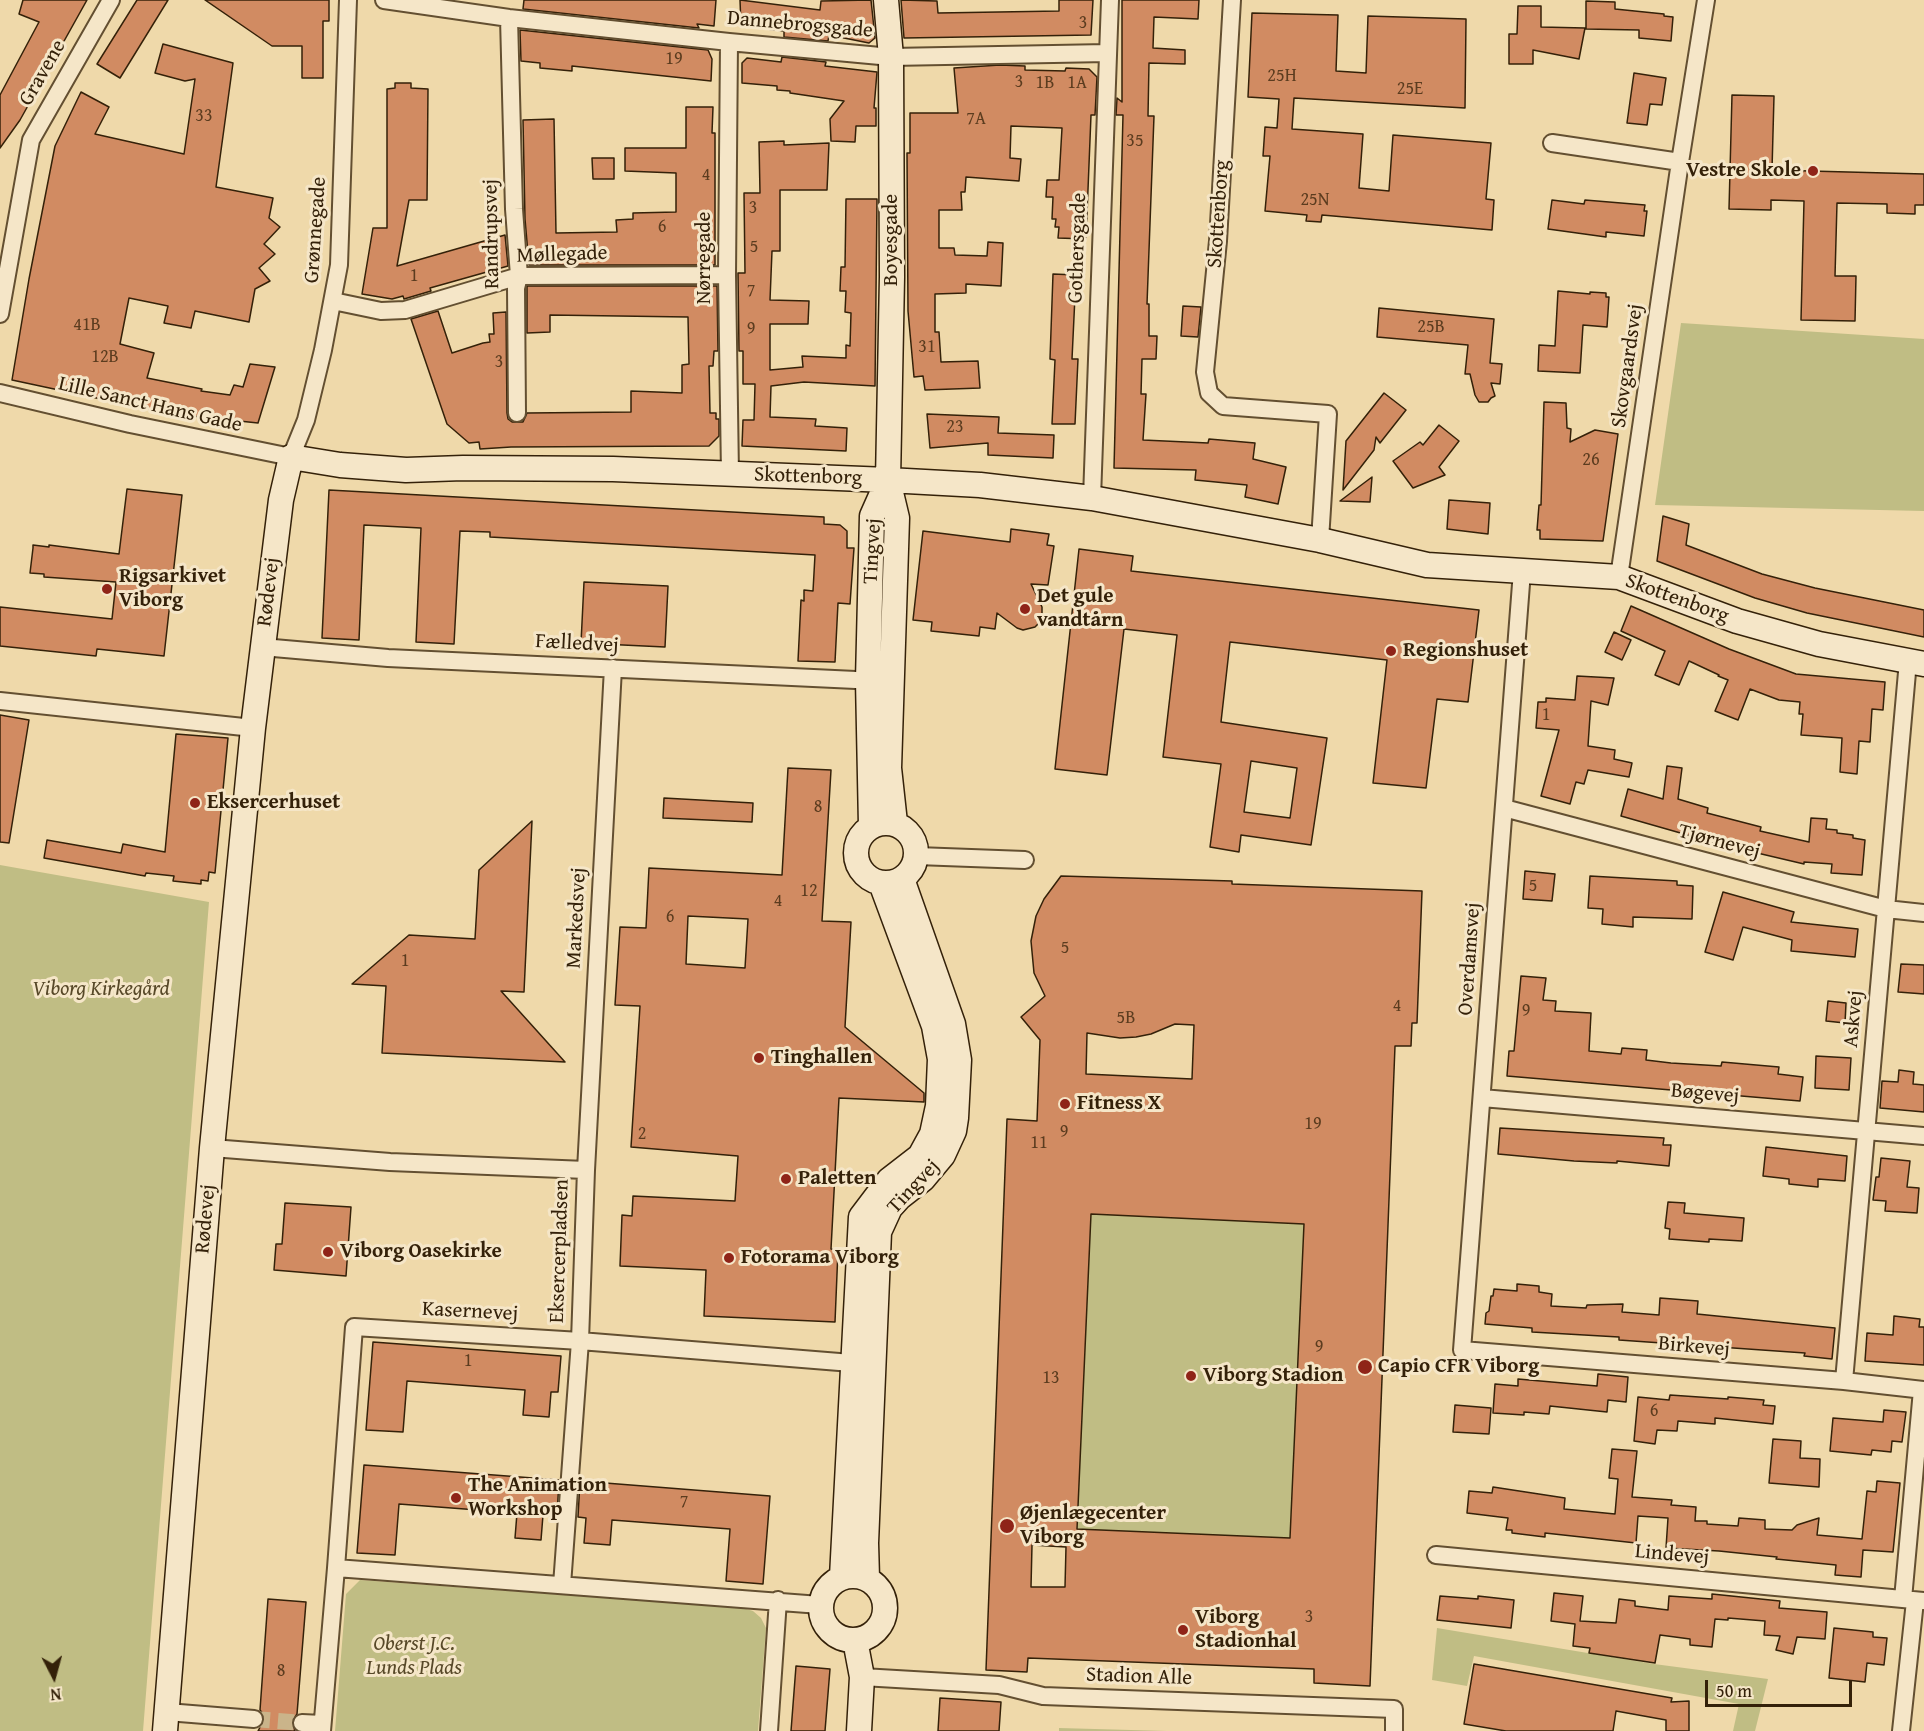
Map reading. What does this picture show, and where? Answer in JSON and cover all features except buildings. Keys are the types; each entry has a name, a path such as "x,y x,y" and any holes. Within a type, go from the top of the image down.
{"street":[{"name":"Gravene","path":"0,314 31,140 111,0"},
{"name":"Grønnegade","path":"291,457 306,420 339,265 348,0"},
{"name":"Dannebrogsgade","path":"384,0 509,18 891,57 1107,53"},
{"name":"Boyesgade","path":"886,0 891,57 892,277 888,480"},
{"name":"Gothersgade","path":"1092,498 1110,0"},
{"name":"Skottenborg","path":"1232,0 1218,241 1205,372 1209,393 1223,406 1328,414 1320,540"},
{"name":"Skovgaardsvej","path":"1619,577 1706,0"},
{"name":"Randrupsvej","path":"509,18 514,209 519,276 516,288 517,413"},
{"name":"Nørregade","path":"729,42 727,274 730,474"},
{"path":"1552,143 1680,162"},
{"name":"Møllegade","path":"333,301 381,311 405,310 519,276 727,274"},
{"name":"Lille Sanct Hans Gade","path":"0,393 141,427 291,457"},
{"name":"Skottenborg","path":"291,457 340,465 406,470 517,468 888,480 980,486 1092,498 1320,540 1427,565 1619,577 1737,621 1819,644 1916,663"},
{"name":"Rødevej","path":"254,1719 166,1721 212,1148 253,728 282,500 291,457"},
{"name":"Tingvej","path":"888,480 872,516 879,681 896,824"},
{"name":"Overdamsvej","path":"1462,1350 1522,571"},
{"name":"Fælledvej","path":"262,646 388,658 879,681"},
{"name":"Askvej","path":"1844,1381 1886,909 1916,663"},
{"name":"Markedsvej","path":"586,1170 614,668"},
{"name":"Tingvej","path":"871,826 879,681"},
{"path":"0,701 253,728"},
{"name":"Tjørnevej","path":"1503,808 1886,909 1924,912"},
{"path":"887,822 896,824 905,828 912,836 917,856 914,865 891,881 865,875 856,860 856,844 860,837 871,826 887,822"},
{"path":"917,856 1025,860"},
{"name":"Tingvej","path":"867,1578 861,1217 890,1180 920,1156 933,1134 938,1106 940,1059 934,1026 891,881"},
{"name":"Bøgevej","path":"1482,1098 1924,1136"},
{"name":"Eksercerpladsen","path":"212,1148 390,1162 586,1170 580,1341 863,1364"},
{"name":"Kasernevej","path":"322,1727 354,1327 580,1341"},
{"path":"561,1585 580,1341"},
{"name":"Birkevej","path":"1462,1350 1844,1381 1923,1390 1914,1490 1914,1600"},
{"name":"Tingvej","path":"842,1577 863,1364"},
{"name":"Lindevej","path":"1436,1555 1914,1600"},
{"path":"336,1568 820,1605"},
{"path":"859,1575 867,1578 874,1583 884,1598 884,1617 880,1626 873,1633 855,1640 844,1639 834,1634 826,1626 821,1616 820,1605 827,1588 842,1577 859,1575"},
{"path":"769,1731 778,1600"},
{"path":"1900,1731 1914,1600"},
{"path":"855,1640 862,1677 859,1731"},
{"name":"Stadion Alle","path":"862,1677 999,1685 1043,1696 1394,1709 1394,1731"},
{"path":"302,1723 322,1727"}],"green space":[{"path":"1681,323 1924,339 1924,511 1655,505"},
{"name":"Viborg Kirkegård","path":"0,865 209,902 143,1731 0,1731"},
{"name":"Viborg Stadion","path":"1091,1214 1304,1224 1290,1538 1077,1529"},
{"name":"Oberst J.C. Lunds Plads","path":"360,1580 743,1608 753,1611 761,1618 766,1628 758,1731 335,1731 346,1594"},
{"path":"1437,1628 1654,1664 1768,1679 1755,1731 1733,1731 1739,1704 1474,1656 1467,1686 1432,1680"},
{"path":"1059,1728 1167,1731 1059,1731"}],"tunnel":[{"path":"254,1719 302,1723"}],"place":[{"name":"Vestre Skole","path":"1813,171"},
{"name":"Rigsarkivet Viborg","path":"107,589"},
{"name":"Det gule vandtårn","path":"1025,609"},
{"name":"Regionshuset","path":"1391,651"},
{"name":"Eksercerhuset","path":"195,803"},
{"name":"Tinghallen","path":"759,1058"},
{"name":"Fitness X","path":"1065,1104"},
{"name":"Paletten","path":"786,1179"},
{"name":"Viborg Oasekirke","path":"328,1252"},
{"name":"Fotorama Viborg","path":"729,1258"},
{"name":"Capio CFR Viborg","path":"1365,1367"},
{"name":"Viborg Stadion","path":"1191,1376"},
{"name":"The Animation Workshop","path":"456,1498"},
{"name":"Øjenlægecenter Viborg","path":"1007,1526"},
{"name":"Viborg Stadionhal","path":"1183,1630"}]}
